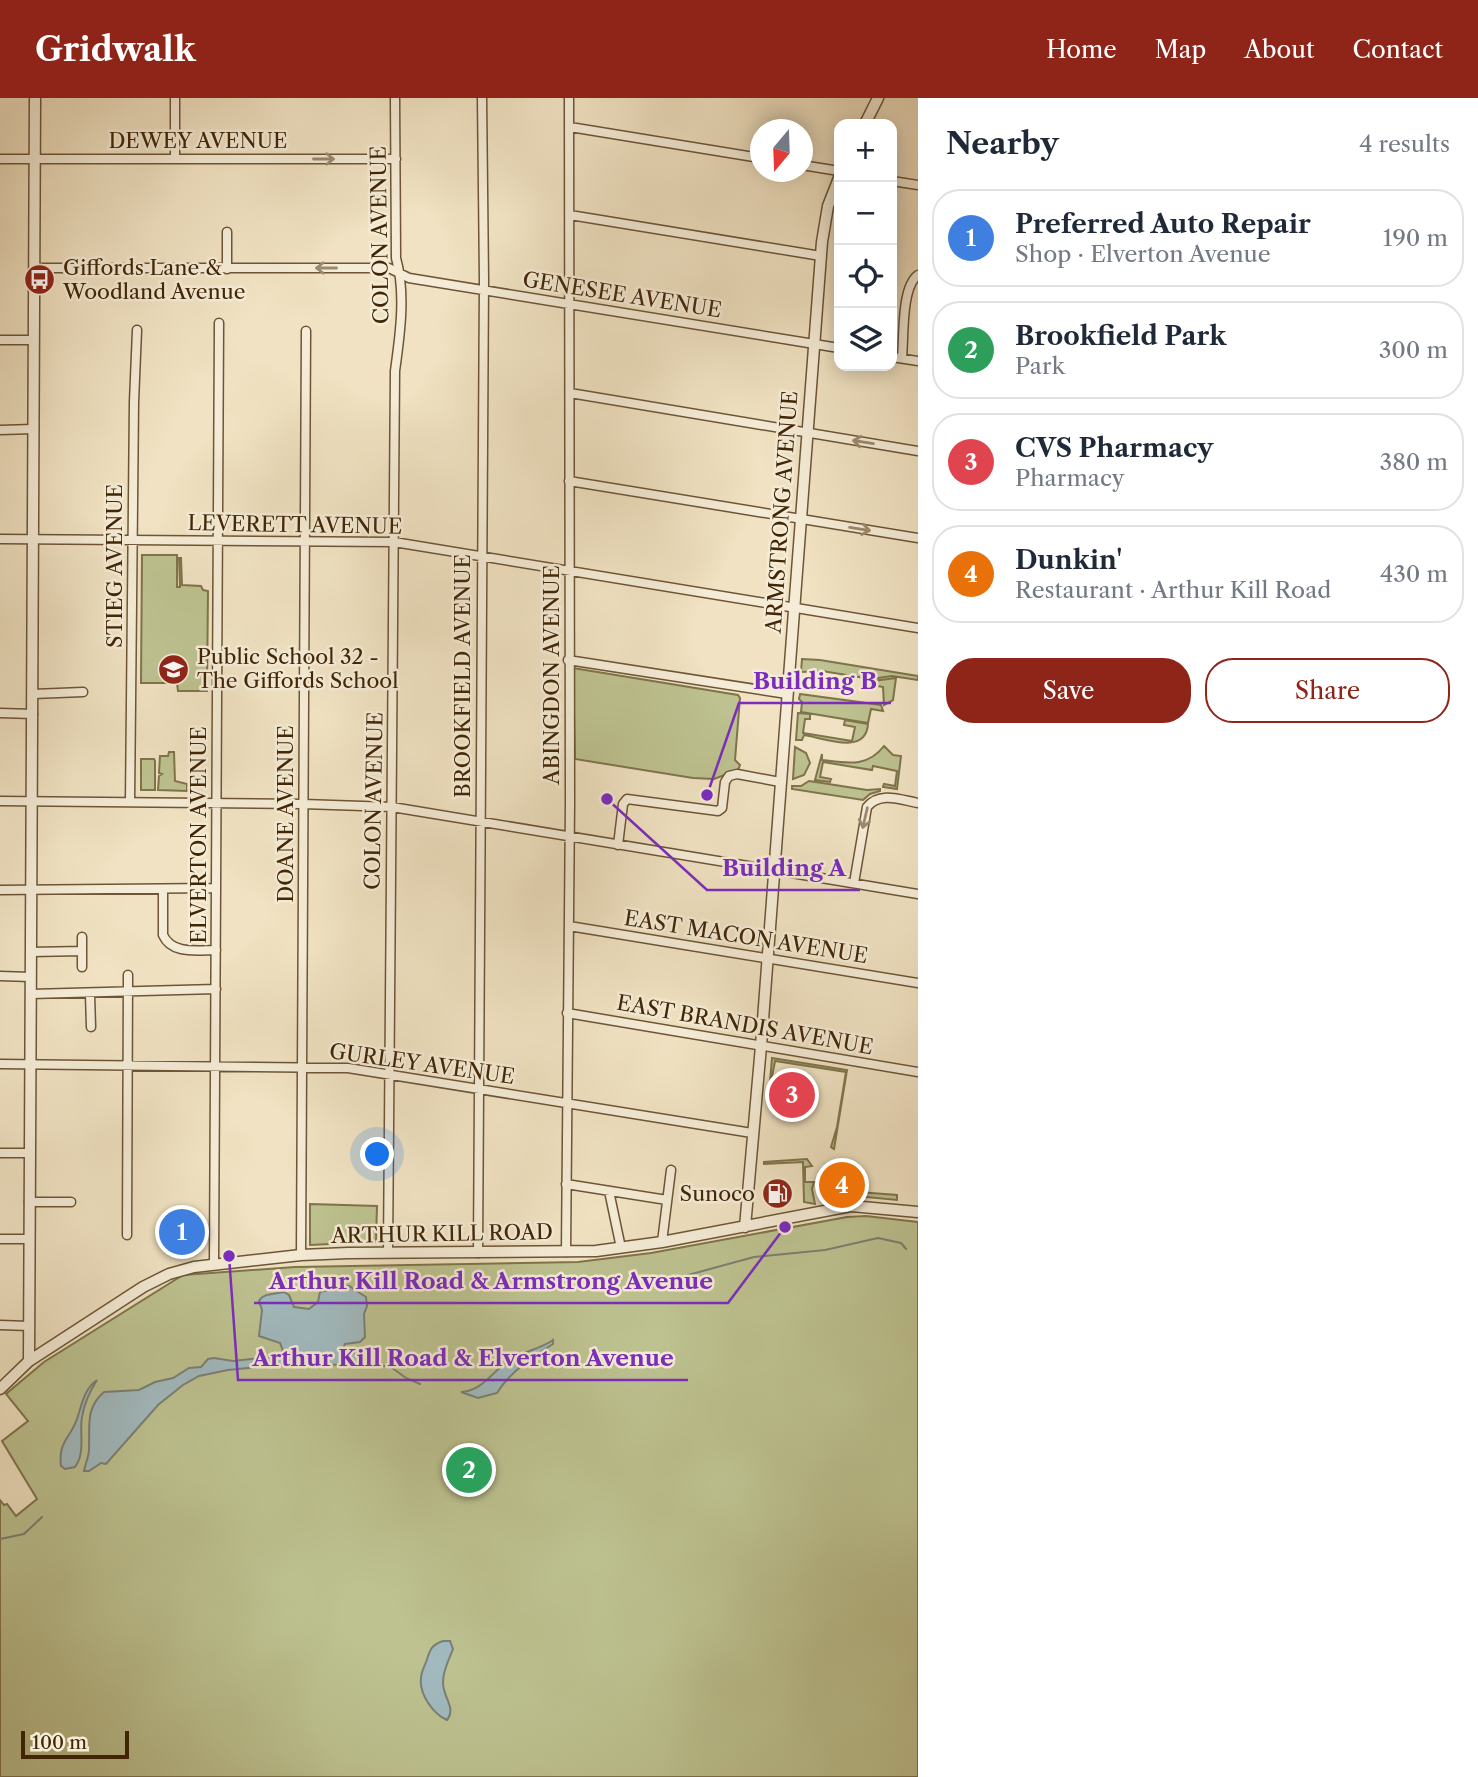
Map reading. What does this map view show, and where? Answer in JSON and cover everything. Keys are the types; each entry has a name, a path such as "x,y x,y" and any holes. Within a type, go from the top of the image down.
{"street":[{"path":"29,1361 35,98"},
{"path":"175,98 175,159"},
{"name":"COLON AVENUE","path":"388,1253 395,371 400,335 400,274 396,258 395,98"},
{"name":"BROOKFIELD AVENUE","path":"478,1253 484,290 482,98"},
{"name":"ABINGDON AVENUE","path":"566,1252 569,926 569,98"},
{"path":"868,119 878,98"},
{"path":"570,127 750,156"},
{"name":"DEWEY AVENUE","path":"0,159 396,159"},
{"path":"813,167 834,170"},
{"name":"ARMSTRONG AVENUE","path":"744,1227 761,1046 821,256 828,206 837,182"},
{"path":"897,182 918,185"},
{"path":"570,215 821,256"},
{"path":"226,269 227,232"},
{"name":"GENESEE AVENUE","path":"35,268 389,268 409,278 834,347"},
{"path":"902,358 907,293 913,278 918,275"},
{"name":"ELVERTON AVENUE","path":"214,1264 219,323"},
{"name":"STIEG AVENUE","path":"130,802 137,330"},
{"name":"DOANE AVENUE","path":"300,1255 306,331"},
{"path":"0,341 34,341"},
{"path":"897,358 918,361"},
{"path":"569,393 918,451"},
{"path":"0,430 34,429"},
{"path":"569,481 918,538"},
{"name":"LEVERETT AVENUE","path":"0,539 394,542 918,628"},
{"path":"568,660 787,694"},
{"path":"33,694 83,692"},
{"path":"0,713 33,713"},
{"path":"618,845 625,800 718,811 722,808 725,782 729,776 737,774 780,782"},
{"path":"854,883 867,807 882,797 918,803"},
{"path":"0,801 392,807 918,894"},
{"path":"0,890 216,888"},
{"path":"163,889 163,935 166,941 186,950 216,950"},
{"name":"EAST MACON AVENUE","path":"569,926 918,983"},
{"path":"82,937 82,967"},
{"path":"31,952 82,951"},
{"path":"127,1235 128,975"},
{"path":"0,976 31,976"},
{"path":"31,994 216,989"},
{"path":"90,993 90,1027"},
{"name":"EAST BRANDIS AVENUE","path":"567,1013 918,1072"},
{"name":"GURLEY AVENUE","path":"0,1065 348,1068 752,1133"},
{"path":"0,1153 29,1153"},
{"path":"662,1242 671,1170"},
{"path":"566,1184 667,1200"},
{"path":"609,1191 621,1248"},
{"path":"29,1202 71,1202"},
{"name":"ARTHUR KILL ROAD","path":"0,1389 29,1361 152,1282 178,1271 214,1264 300,1255 566,1252 621,1248 851,1206 918,1212"},
{"path":"0,1239 29,1239"},
{"path":"0,1325 29,1326"}],"green space":[{"path":"142,555 177,555 177,587 180,587 181,558 182,585 201,586 208,591 207,691 178,691 177,683 141,683"},
{"path":"802,659 918,676 918,680 892,676 871,679 822,671 801,672"},
{"path":"573,668 738,695 740,698 735,760 740,765 738,770 714,779 693,778 575,759"},
{"path":"896,678 893,700 884,705 883,687 872,685 873,681"},
{"path":"800,694 881,705 883,711 871,709 868,723 801,712"},
{"path":"798,713 810,714 810,719 805,719 803,733 852,741 855,727 844,725 845,720 868,724 860,740 852,742 843,743 804,735 802,740 796,740"},
{"path":"884,746 893,755 901,756 897,789 883,787 884,784 895,786 897,771 873,766 872,770 823,762 820,777 831,779 830,782 815,780 822,754 822,760 864,761"},
{"path":"795,747 806,753 810,763 804,775 793,779"},
{"path":"169,752 174,752 175,781 187,784 187,791 158,790 159,776 162,774 159,773 160,756 168,756"},
{"path":"141,759 155,761 155,790 141,790"},
{"path":"809,781 880,791 863,800 792,789 792,786 801,786"},
{"path":"772,1058 847,1070 834,1149 831,1147 846,1072 775,1061 772,1077 777,1080 770,1082"},
{"path":"807,1159 812,1166 805,1167 805,1182 814,1182 812,1189 815,1204 804,1202 803,1162 764,1164"},
{"path":"835,1193 897,1195 897,1200 856,1196 828,1201"},
{"path":"310,1204 377,1206 376,1242 310,1245"},
{"path":"866,1216 918,1222 918,1777 0,1777 0,1500 4,1505 7,1504 16,1516 37,1499 2,1441 28,1421 6,1394 44,1362 183,1275 295,1267 578,1262 651,1253 847,1217"}],"water":[{"path":"339,1285 349,1286 366,1297 365,1337 360,1342 345,1344 343,1349 364,1357 357,1364 287,1364 199,1376 158,1405 106,1464 101,1463 89,1471 84,1471 89,1452 91,1411 104,1392 139,1390 155,1382 173,1378 189,1368 201,1367 208,1359 233,1361 278,1356 283,1351 280,1343 259,1336 261,1298 284,1292 289,1295 294,1307 309,1309 318,1302 320,1292"},
{"path":"553,1340 553,1344 515,1372 497,1393 478,1398 461,1392 476,1388 513,1358"},
{"path":"97,1380 83,1412 78,1461 75,1467 65,1469 61,1466 63,1445 74,1426 86,1392"},
{"path":"450,1641 453,1649 443,1678 443,1687 450,1706 447,1720 428,1703 421,1684 422,1672 430,1651 433,1646"}],"waterway":[{"path":"613,1292 635,1284 688,1275 754,1257 825,1250 878,1238 901,1243 906,1249"},
{"path":"360,1362 391,1367 420,1384"},
{"path":"0,1539 24,1534 42,1517"}],"place":[{"name":"Giffords Lane & Woodland Avenue","path":"40,280"},
{"name":"Public School 32 - The Giffords School","path":"174,669"},
{"name":"Building B","path":"707,795"},
{"name":"Building A","path":"607,799"},
{"name":"CVS Pharmacy","path":"792,1095"},
{"name":"Dunkin'","path":"842,1185"},
{"name":"Sunoco","path":"778,1194"},
{"name":"Arthur Kill Road & Armstrong Avenue","path":"785,1227"},
{"name":"Preferred Auto Repair","path":"182,1232"},
{"name":"Arthur Kill Road & Elverton Avenue","path":"229,1256"},
{"name":"Brookfield Park","path":"469,1470"}]}
